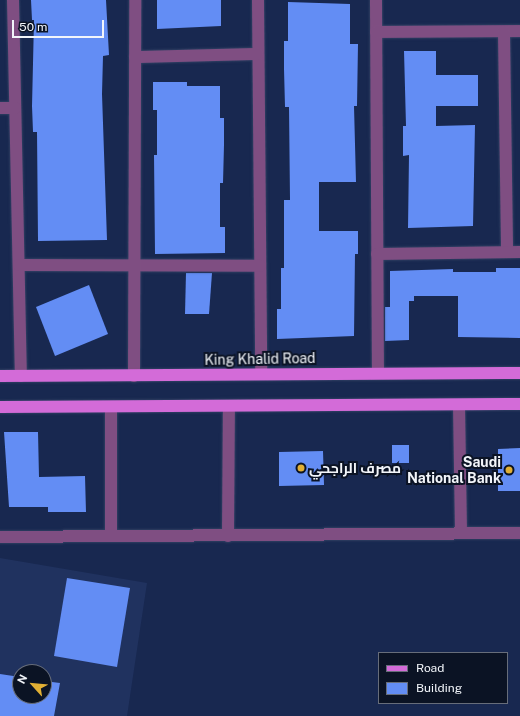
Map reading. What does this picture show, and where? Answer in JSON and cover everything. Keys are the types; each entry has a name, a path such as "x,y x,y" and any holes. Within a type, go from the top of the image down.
{"main road":[{"name":"King Khalid Road","path":"0,376 520,373"},
{"path":"0,407 520,404"}],"street":[{"path":"13,0 21,376"},
{"path":"134,376 135,0"},
{"path":"258,0 261,374"},
{"path":"376,0 378,373"},
{"path":"376,32 520,32"},
{"path":"504,32 507,252"},
{"path":"135,57 258,54"},
{"path":"0,108 15,108"},
{"path":"377,254 520,252"},
{"path":"19,265 135,264 260,266"},
{"path":"460,405 461,533"},
{"path":"228,536 229,406"},
{"path":"110,407 111,536"},
{"path":"0,537 520,533"}],"shaded area":[{"path":"0,558 147,583 127,716 0,716"}],"building":[{"path":"31,0 106,0 109,55 103,56 102,94 107,240 38,241 37,132 33,132 32,106 34,20 32,20"},
{"path":"157,0 221,0 221,26 157,29"},
{"path":"288,2 350,4 350,44 358,44 357,106 354,106 356,182 319,182 319,231 358,231 358,254 355,254 354,336 277,339 277,309 281,309 281,268 284,268 284,200 290,200 289,107 285,107 284,69 284,41 288,41"},
{"path":"404,51 436,51 436,75 478,75 478,106 436,106 436,126 475,125 473,226 408,228 409,155 403,156 403,126 406,126"},
{"path":"153,82 187,82 187,86 220,86 220,118 224,118 224,145 223,183 220,183 220,227 225,227 225,253 155,254 154,155 157,155 157,110 153,110"},
{"path":"496,268 520,268 520,338 458,337 458,296 414,296 414,301 409,301 409,340 385,341 385,307 390,307 390,271 453,269 453,272 496,272"},
{"path":"186,273 212,273 209,314 185,314"},
{"path":"89,285 108,334 55,356 36,307"},
{"path":"4,432 38,432 39,477 85,476 86,512 48,512 48,507 9,507"},
{"path":"392,445 409,445 409,463 392,463"},
{"name":"Saudi National Bank","path":"520,448 520,491 498,491 498,449"},
{"name":"مصرف الراجحي","path":"323,451 324,485 279,486 279,452"},
{"path":"67,578 130,588 117,667 54,656"},
{"path":"0,674 12,676 12,704 52,704 52,682 60,683 54,716 0,716"}],"place":[{"name":"مصرف الراجحي","path":"301,468"},
{"name":"Saudi National Bank","path":"509,470"}]}
